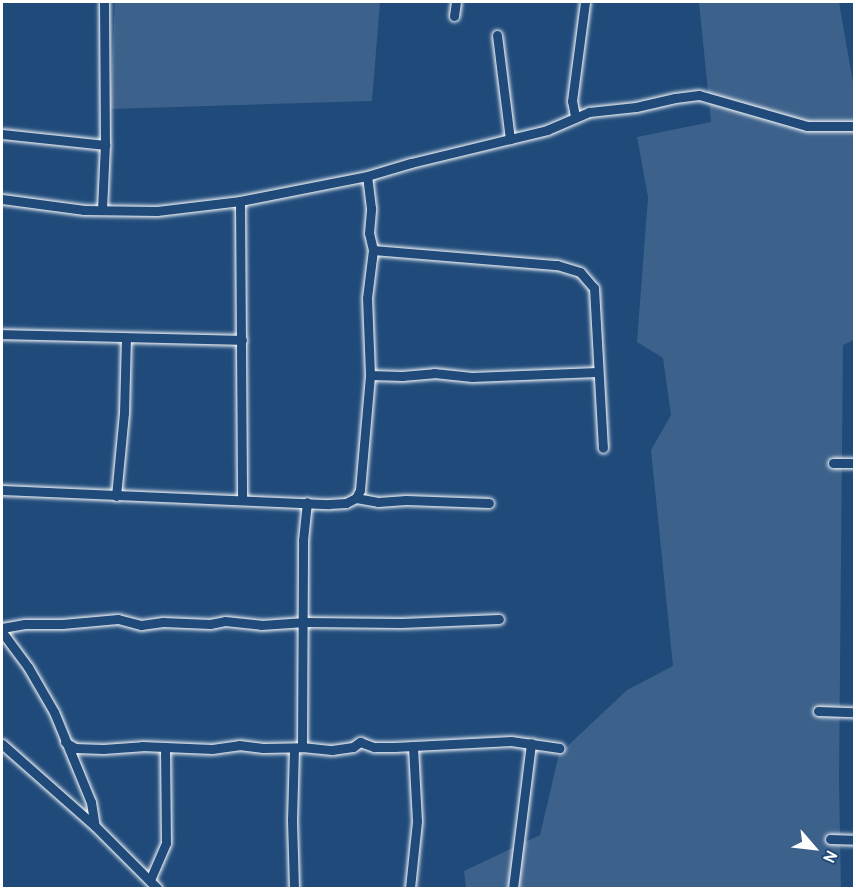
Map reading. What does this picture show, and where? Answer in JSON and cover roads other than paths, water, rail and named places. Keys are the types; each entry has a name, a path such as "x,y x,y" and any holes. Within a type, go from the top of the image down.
{"street":[{"path":"102,210 105,144 104,2"},
{"path":"454,16 456,2"},
{"path":"574,116 572,101 585,2"},
{"path":"497,35 510,139"},
{"path":"2,199 84,210 157,211 240,201 332,185 565,124 574,116 699,96 807,126 855,126"},
{"path":"2,134 105,144"},
{"path":"356,498 360,490 369,375 367,298 373,250 369,233 371,208 367,176"},
{"path":"240,201 242,499"},
{"path":"373,250 557,265 580,272 594,288 603,448"},
{"path":"2,334 126,339 242,340"},
{"path":"116,496 124,413 126,339"},
{"path":"369,375 402,376 434,373 472,377 597,372"},
{"path":"833,463 855,463"},
{"path":"2,490 338,504 356,498 378,502 406,500 489,503"},
{"path":"294,888 292,820 305,622 303,540 307,502"},
{"path":"95,826 91,802 54,712 28,667 2,630 118,619 141,625 163,622 210,624 225,621 261,625 305,622 499,619"},
{"path":"818,711 855,712"},
{"path":"65,742 83,749 165,747 212,749 239,745 332,750 353,747 360,742 374,747 467,742 531,743 559,748"},
{"path":"513,888 531,743"},
{"path":"2,744 95,826 157,888"},
{"path":"410,888 417,821 413,746"},
{"path":"150,880 166,843 165,747"},
{"path":"830,839 855,840"}]}
